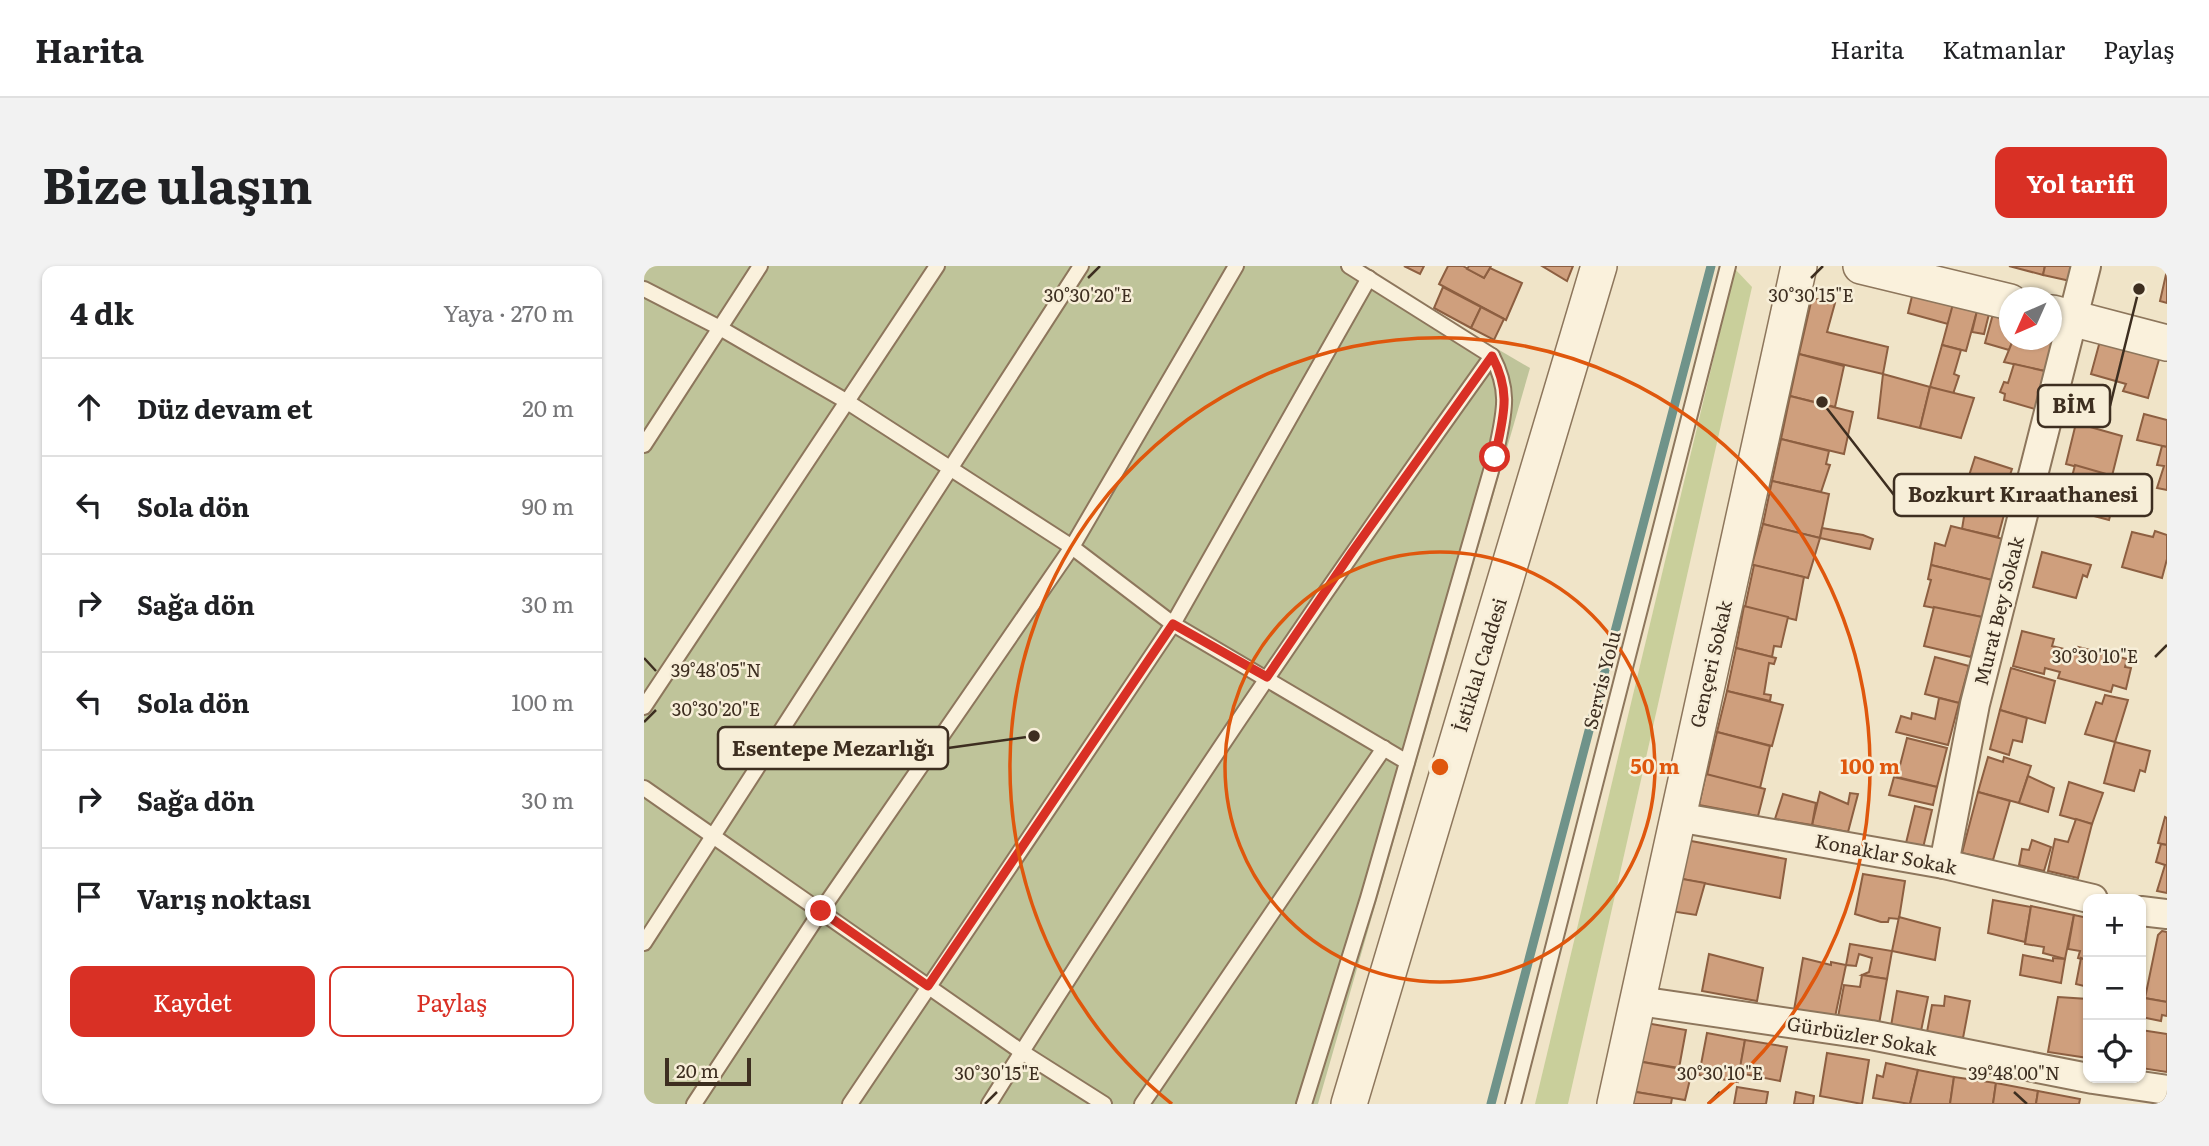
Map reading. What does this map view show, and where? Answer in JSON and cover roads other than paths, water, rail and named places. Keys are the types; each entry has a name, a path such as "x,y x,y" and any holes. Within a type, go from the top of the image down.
{"street":[{"name":"İstiklal Caddesi","path":"1349,1104 1599,266"},
{"name":"Gençeri Sokak","path":"1615,1104 1799,266"},
{"path":"1861,266 1944,275 1999,298"},
{"name":"Murat Bey Sokak","path":"2062,316 2086,266"},
{"path":"2062,316 2167,343"},
{"name":"Murat Bey Sokak","path":"1944,864 1975,704 2054,350"},
{"name":"Konaklar Sokak","path":"1677,817 1944,864 2083,897"},
{"path":"2146,912 2167,914"},
{"name":"Gürbüzler Sokak","path":"1639,1001 1871,1035 2092,1087 2167,1090"}],"lane":[{"path":"644,445 760,266"},
{"path":"644,707 937,266"},
{"path":"644,943 948,468 1081,266"},
{"path":"694,1104 821,911 1072,547 1237,266"},
{"path":"1304,1104 1495,457 1506,403 1504,379 1492,356 1349,266"},
{"name":"Servis Yolu","path":"1513,1104 1728,266"},
{"path":"850,1104 1173,624 1369,278"},
{"path":"644,289 720,328 846,401 1072,547 1173,624 1407,762"},
{"path":"989,1104 1267,677 1352,552 1492,356"},
{"path":"1142,1104 1384,748"},
{"path":"644,788 1022,1052 1104,1104"}],"waterway":[{"path":"1491,1104 1711,266"}],"place":[{"name":"BİM","path":"2139,289"},
{"name":"Bozkurt Kıraathanesi","path":"1822,402"},
{"name":"Esentepe Mezarlığı","path":"1034,736"}]}
